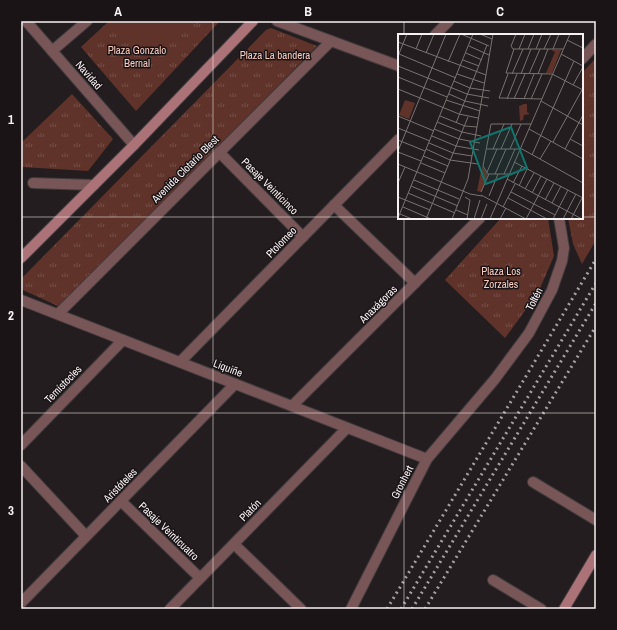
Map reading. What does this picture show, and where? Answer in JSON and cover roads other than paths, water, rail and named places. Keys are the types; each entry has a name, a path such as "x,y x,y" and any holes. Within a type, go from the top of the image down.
{"main road":[{"path":"21,258 134,145 253,21"},
{"path":"564,609 596,555"}],"street":[{"name":"Navidad","path":"26,21 134,145"},
{"path":"52,51 87,21"},
{"path":"277,21 398,66"},
{"path":"436,34 449,21"},
{"name":"Avenida Clotario Blest","path":"58,314 331,41"},
{"path":"583,58 596,44"},
{"name":"Ptolomeo","path":"180,362 398,140"},
{"name":"Pasaje Veinticinco","path":"219,152 303,237"},
{"path":"33,183 94,185"},
{"path":"334,205 415,283"},
{"name":"Anaxágoras","path":"292,406 479,219"},
{"name":"Toltén","path":"495,379 529,333 559,274 564,248 559,219"},
{"name":"Liquiñe","path":"21,300 427,459"},
{"name":"Temístocles","path":"21,445 123,340"},
{"name":"Gronhert","path":"351,609 427,459 495,379"},
{"name":"Aristóteles","path":"21,603 235,384"},
{"name":"Platón","path":"170,609 347,428"},
{"path":"21,466 86,536"},
{"path":"533,482 596,520"},
{"name":"Pasaje Veinticuatro","path":"121,501 200,578"},
{"path":"234,544 301,609"},
{"path":"493,580 541,609"}],"railway":[{"path":"387,609 596,259"},
{"path":"401,609 596,283"},
{"path":"412,609 596,303"},
{"path":"425,609 596,326"}],"park label":[{"name":"Plaza La bandera","path":"275,55"},
{"name":"Plaza Gonzalo Bernal","path":"137,56"},
{"name":"Plaza Los Zorzales","path":"501,277"}]}
